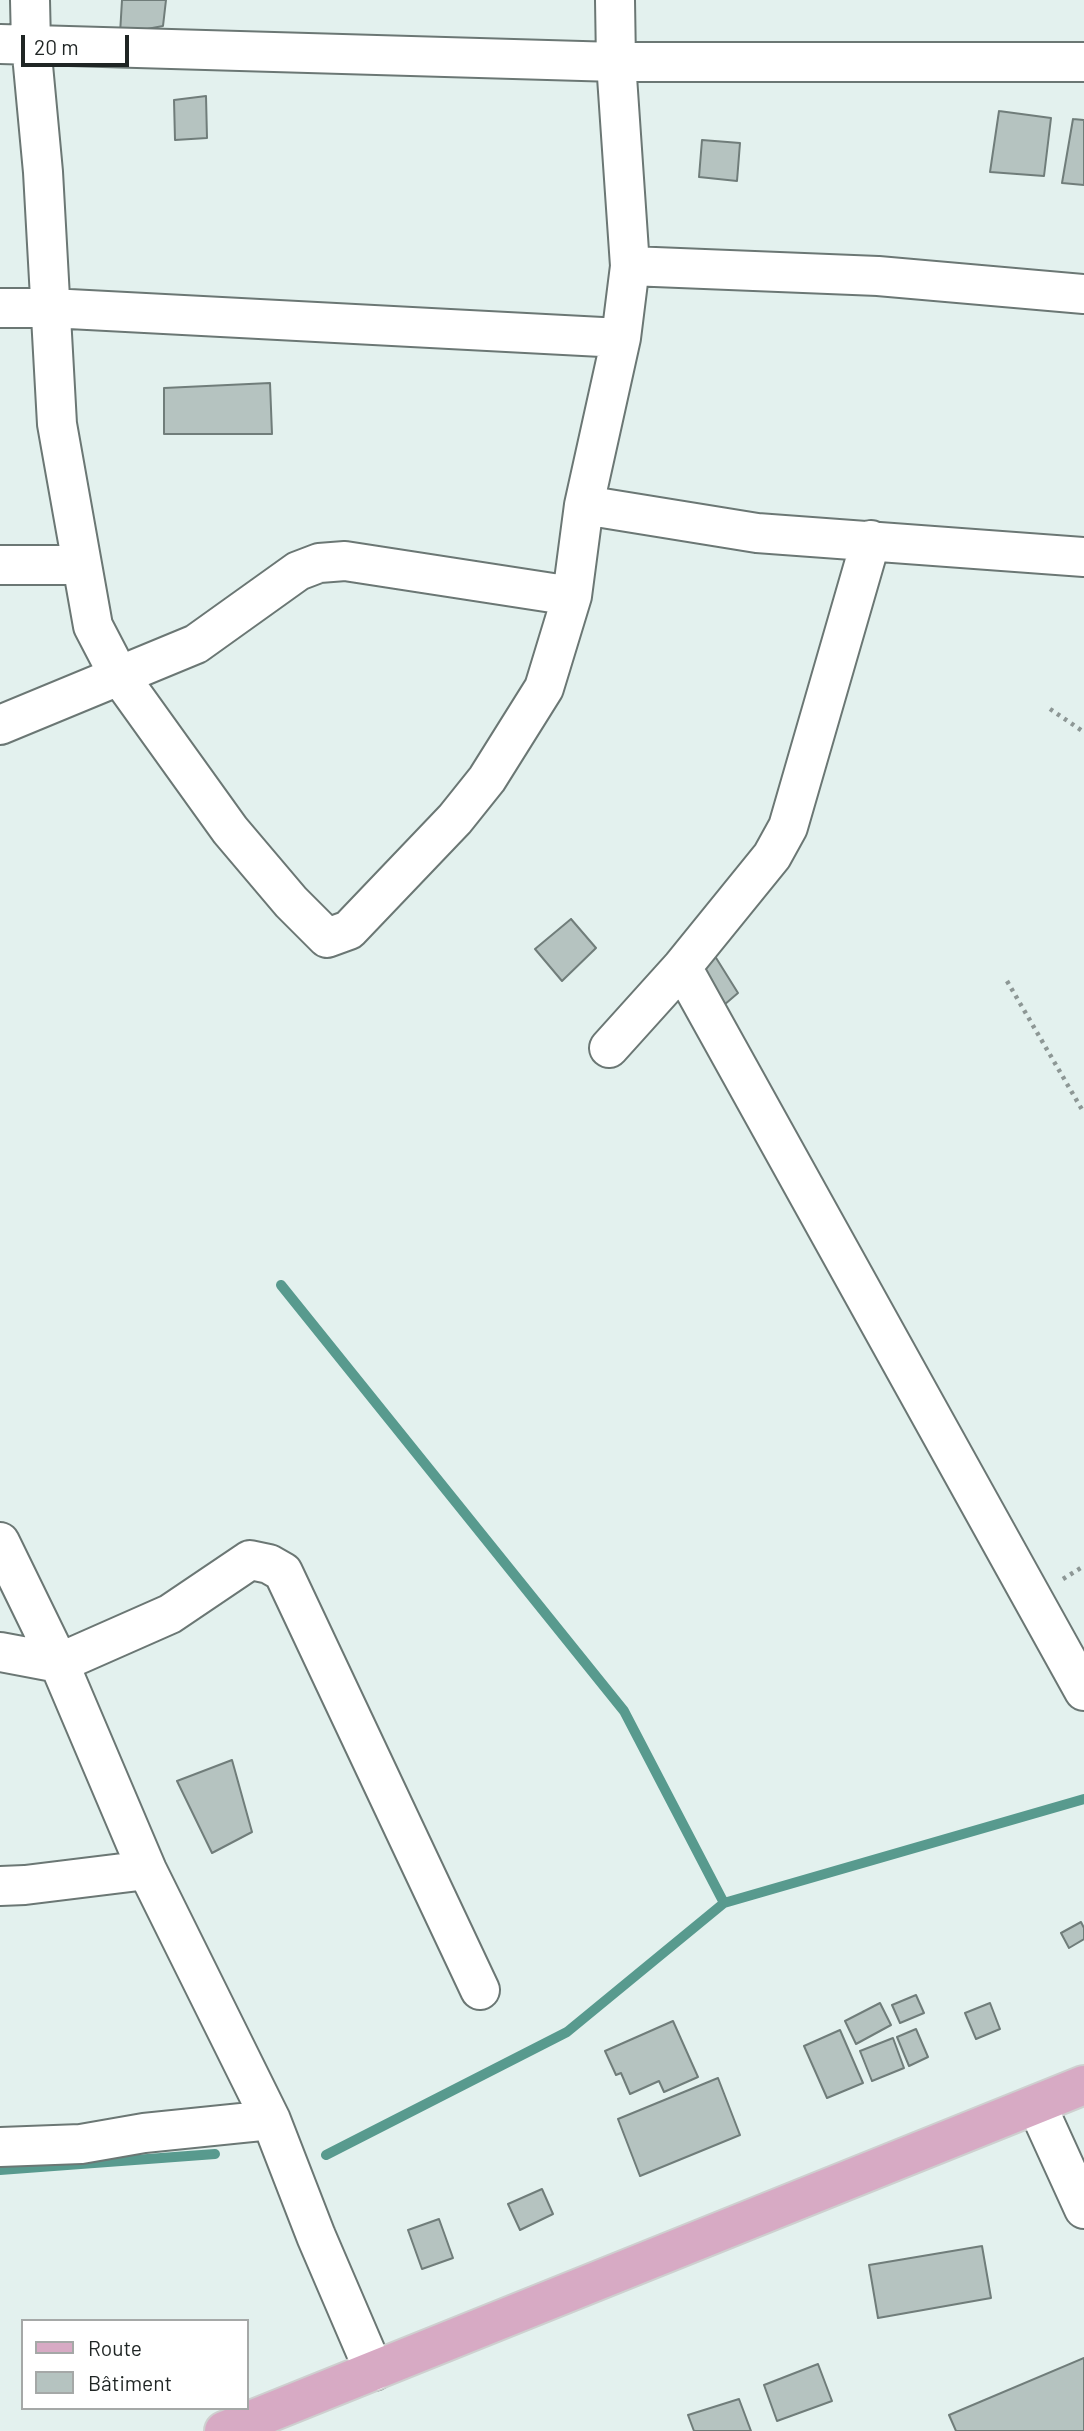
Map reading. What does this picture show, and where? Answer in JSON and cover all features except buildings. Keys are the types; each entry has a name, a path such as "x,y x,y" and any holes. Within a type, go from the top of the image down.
{"main road":[{"path":"224,2431 1084,2085"}],"street":[{"path":"30,0 15,44 43,172 57,424 93,626 118,674 230,830 291,902 327,938 349,930 455,819 487,779 544,688 572,596 584,505 621,338 630,266 616,62 615,0"},
{"path":"15,44 616,62 1084,62"},
{"path":"630,266 878,276 1084,294"},
{"path":"0,308 50,308 621,338"},
{"path":"584,505 757,533 1084,557"},
{"path":"610,1048 682,967 772,856 788,827 871,540"},
{"path":"0,724 197,644 298,571 319,563 345,561 572,596"},
{"path":"0,565 82,565"},
{"path":"682,967 1084,1691"},
{"path":"0,1542 59,1663 147,1870 271,2120 316,2236 374,2371"},
{"path":"0,1652 59,1663 170,1614 250,1560 269,1564 282,1572 480,1990"},
{"path":"0,1886 147,1870"},
{"path":"1037,2106 1070,2143 1084,2209"},
{"path":"0,2147 81,2144 144,2133 271,2120"}],"path":[{"path":"1050,709 1084,732"},
{"path":"1007,981 1084,1112"}],"waterway":[{"path":"281,1285 624,1711 724,1903 1084,1799"},
{"path":"326,2155 567,2032 724,1903"},
{"path":"0,2170 215,2154"}]}
